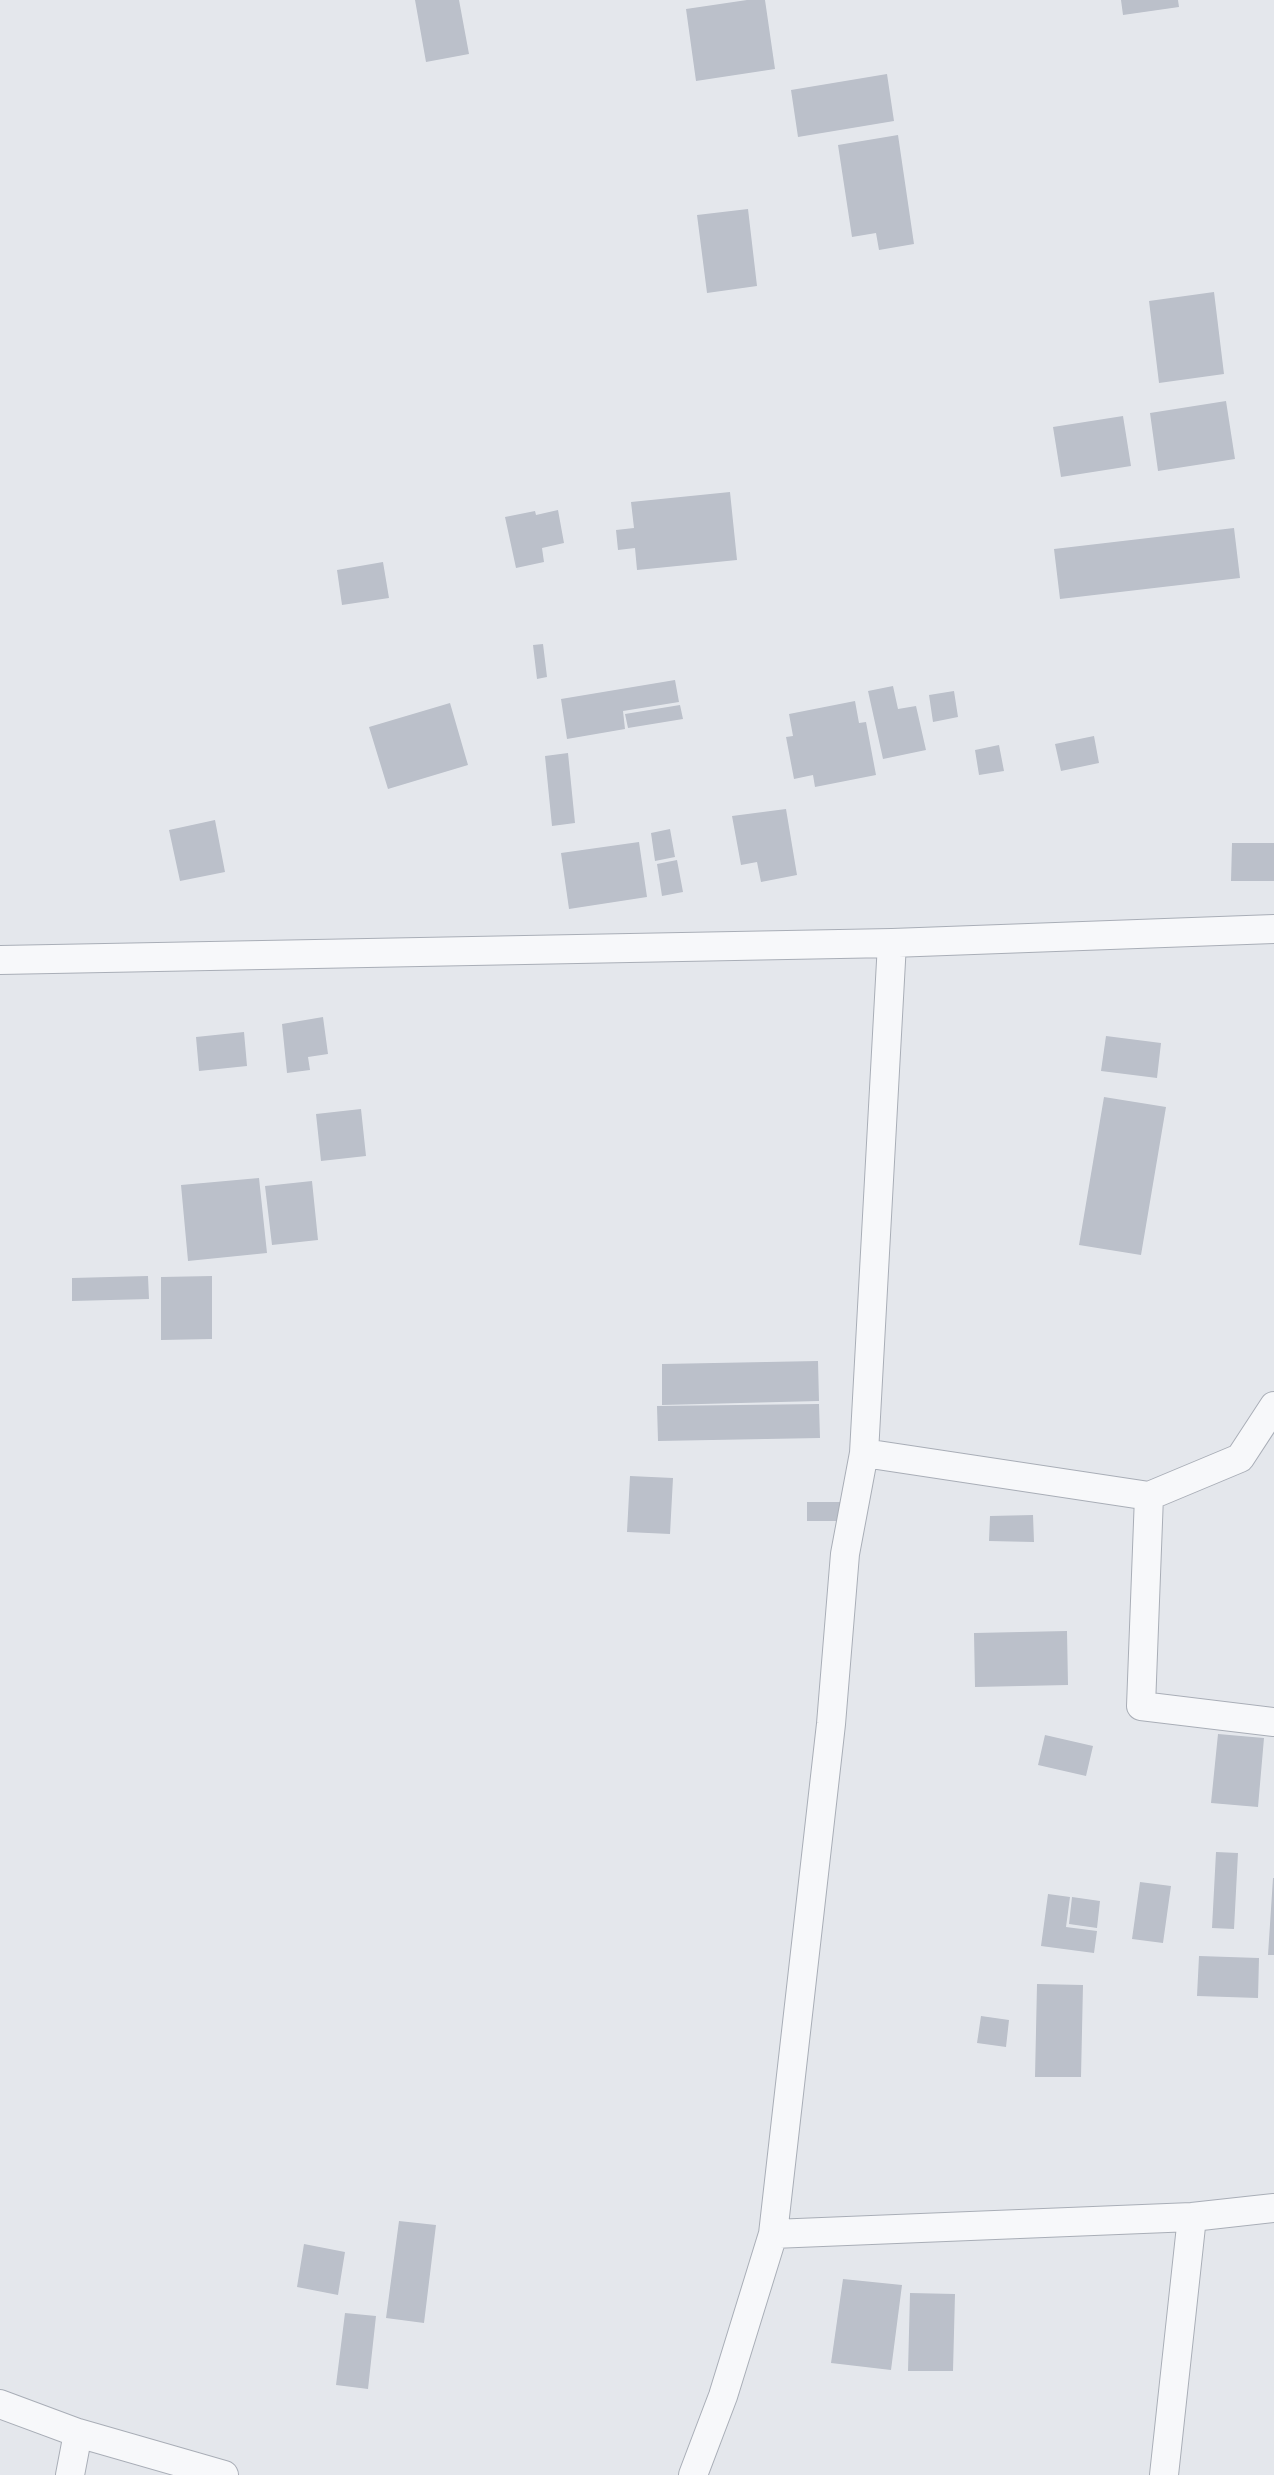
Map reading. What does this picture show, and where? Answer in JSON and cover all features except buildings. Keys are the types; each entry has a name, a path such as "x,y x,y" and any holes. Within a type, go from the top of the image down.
{"street":[{"path":"0,960 892,943 1274,929"},
{"path":"693,2475 723,2396 773,2234 831,1724 845,1554 864,1453 892,943"},
{"path":"864,1453 1150,1496 1240,1458 1274,1406"},
{"path":"1150,1496 1141,1706 1274,1722"},
{"path":"773,2234 1192,2217 1274,2208"},
{"path":"1164,2475 1192,2217"},
{"path":"0,2404 78,2433 224,2475"},
{"path":"70,2475 78,2433"}]}
